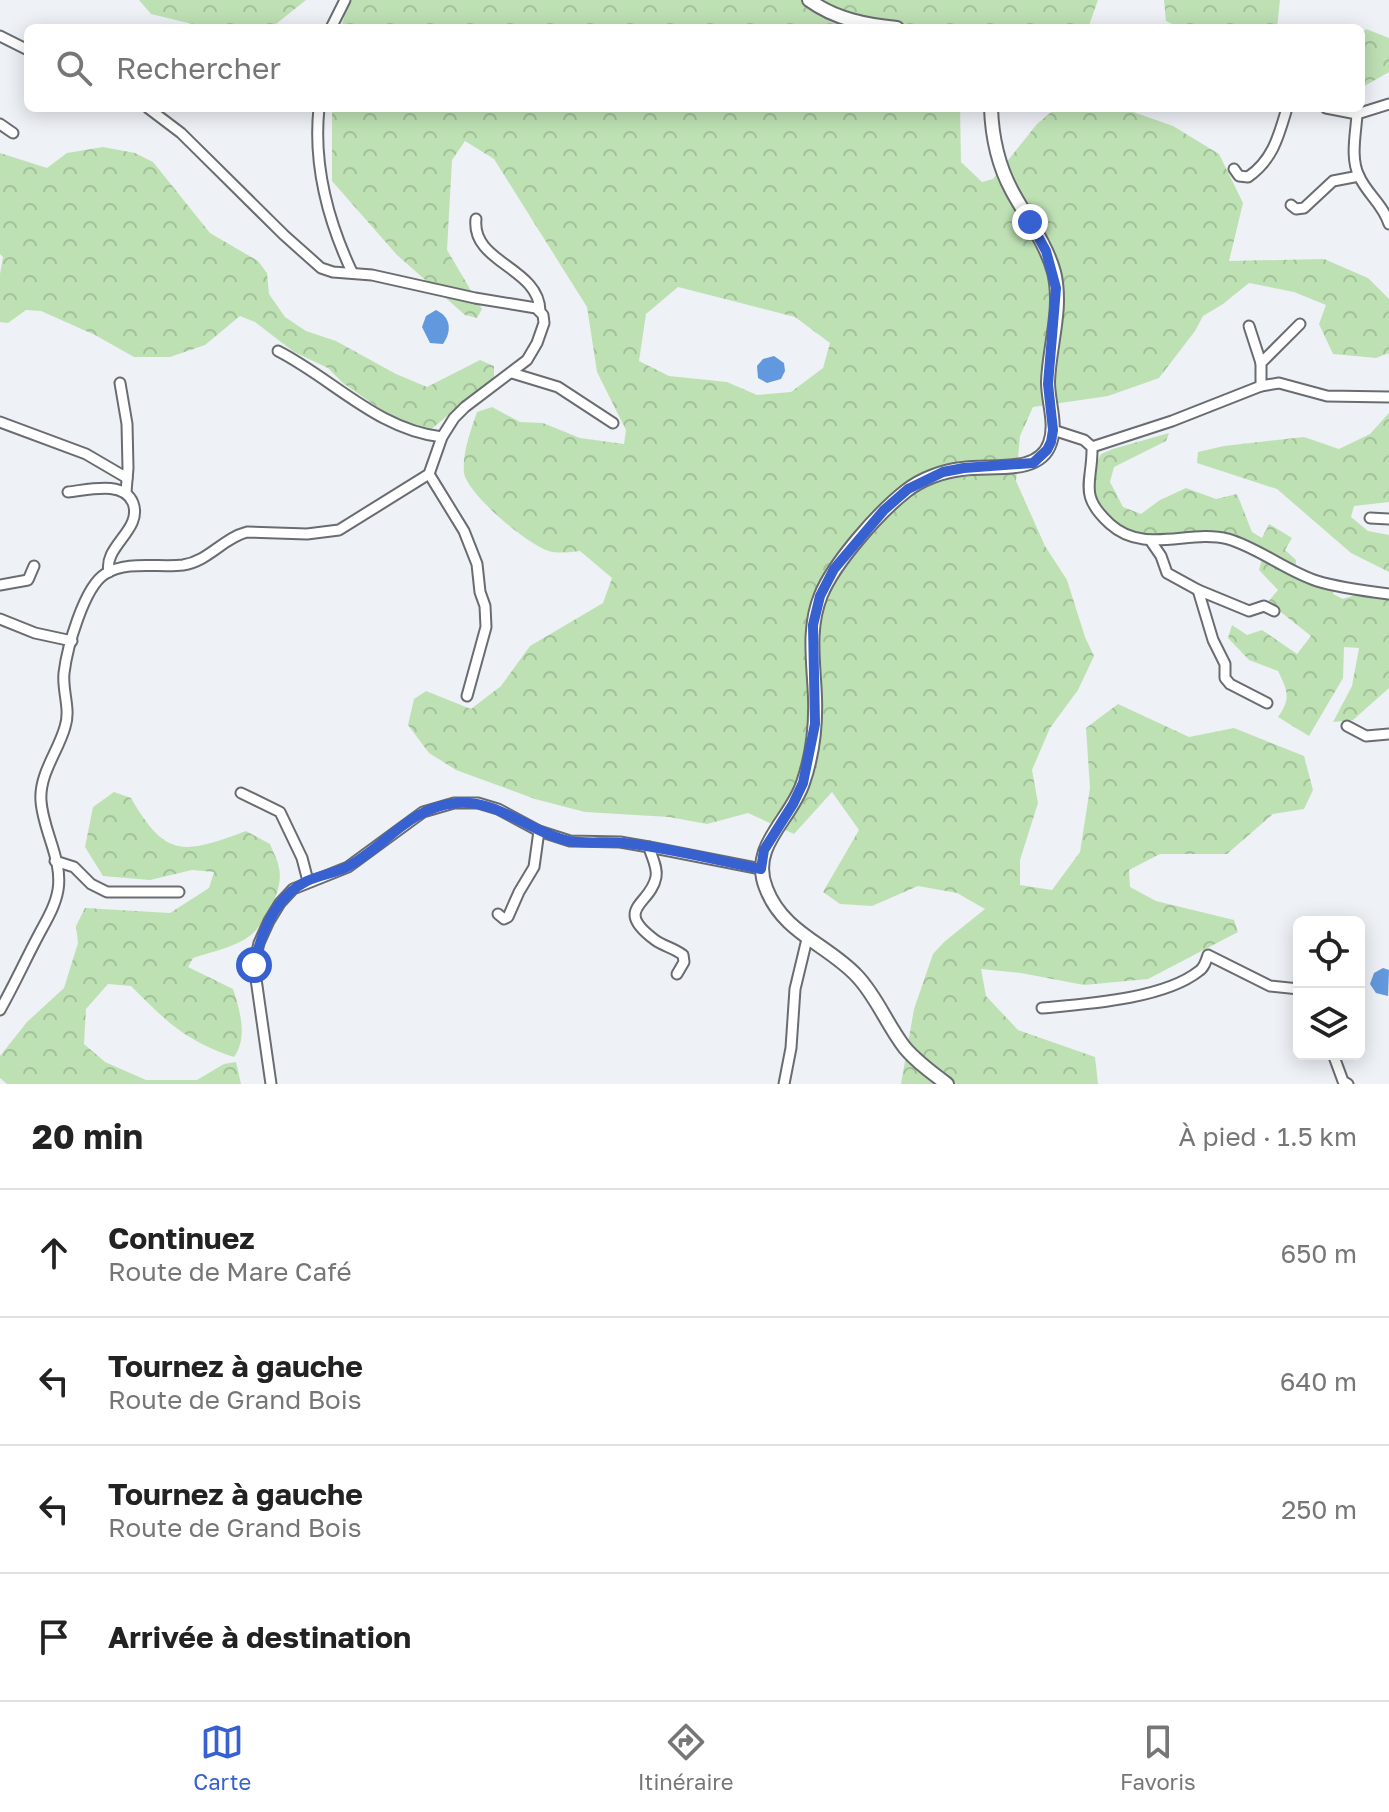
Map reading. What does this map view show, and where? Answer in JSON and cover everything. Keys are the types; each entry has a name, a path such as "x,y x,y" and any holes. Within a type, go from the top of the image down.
{"main road":[{"path":"809,0 840,17 867,24"},
{"path":"947,1084 904,1046 858,976 786,922 773,904 761,869 764,850 803,783 815,724 813,625 820,596 834,569 884,510 908,489 953,470 1033,463 1047,450 1053,430 1048,384 1056,313 1054,271 1010,188 992,135 991,112"}],"street":[{"path":"333,24 345,0"},
{"path":"0,36 24,48"},
{"path":"1365,112 1389,104"},
{"path":"153,112 181,133 321,268 540,311"},
{"path":"318,112 316,132 319,174 338,243 352,272"},
{"path":"1234,169 1239,176 1248,177 1264,163 1278,142 1286,112"},
{"path":"1347,112 1363,112"},
{"path":"1357,114 1355,159 1359,176 1387,211 1389,224"},
{"path":"0,124 13,133"},
{"path":"1291,205 1296,209 1303,208 1333,181 1359,176"},
{"path":"0,1010 56,898 59,885 40,798 45,775 66,725 64,672 87,599 98,581 109,572 132,566 184,565 200,560 238,534 307,534 339,530 429,474 442,437 465,407 527,360 544,323 535,292 503,261 483,247 475,229 476,219"},
{"path":"1261,363 1300,324"},
{"path":"1249,326 1261,363 1261,386"},
{"path":"278,351 300,362 368,410 400,427 421,435 442,437"},
{"path":"512,373 558,387 613,423"},
{"path":"109,572 109,557 134,517 134,506 126,492 126,413 120,383"},
{"path":"1092,447 1172,421 1261,386 1279,383 1327,396 1389,397"},
{"path":"0,422 86,454 127,478"},
{"path":"1053,430 1084,440 1092,447 1093,460 1088,477 1094,505 1119,531 1150,540 1228,539 1316,581 1389,594"},
{"path":"429,474 464,531 477,564 485,606 486,627 467,696"},
{"path":"68,492 113,488 126,492"},
{"path":"1370,518 1389,519"},
{"path":"1150,540 1161,556 1167,573 1249,611 1264,606 1274,611"},
{"path":"0,585 28,580 34,566"},
{"path":"1198,590 1213,640 1225,664 1225,678 1230,684 1267,703"},
{"path":"0,619 35,633 72,641"},
{"path":"1347,726 1366,736 1389,734"},
{"path":"241,793 280,812 302,858 308,881"},
{"path":"271,1084 254,965 259,943 280,903 293,889 308,881 348,867 423,812 454,803 478,803 498,809 539,831 570,841 620,842 761,869"},
{"path":"498,914 504,919 508,917 534,867 539,831"},
{"path":"649,847 656,868 655,880 635,907 635,917 655,941 683,955 684,962 677,974"},
{"path":"55,861 74,867 91,884 107,892 179,892"},
{"path":"784,1084 791,1048 795,989 807,939"},
{"path":"1042,1008 1130,997 1174,985 1202,970 1208,955 1270,986 1293,988"},
{"path":"1335,1060 1343,1081 1348,1084"}],"green space":[{"path":"139,0 306,0 276,24 192,24 151,14"},
{"path":"349,0 1098,0 1089,24 342,24"},
{"path":"1164,0 1280,0 1277,24 1172,24 1166,21"},
{"path":"1365,30 1389,38 1389,72 1365,86"},
{"path":"332,112 960,112 961,162 982,182 993,179 1037,124 1051,112 1133,112 1173,126 1219,154 1243,203 1229,261 1324,259 1368,278 1389,299 1389,353 1376,358 1333,354 1319,324 1326,305 1294,292 1249,283 1203,316 1159,378 1108,396 1033,407 1020,436 1016,481 1045,546 1067,580 1094,656 1078,690 1050,728 1032,770 1038,803 1020,860 1020,885 1052,890 1080,852 1090,788 1086,728 1118,704 1189,737 1234,728 1304,756 1313,790 1304,809 1273,814 1227,854 1160,854 1129,870 1130,887 1156,901 1234,920 1238,932 1148,979 1084,985 981,969 986,996 1018,1030 1095,1057 1098,1084 901,1084 914,1009 933,954 985,909 957,893 918,886 872,906 840,904 823,892 859,830 832,792 794,834 748,813 707,824 669,817 585,812 535,799 456,770 429,753 408,725 414,699 426,691 471,709 501,686 530,646 603,603 612,578 580,551 553,552 539,547 500,518 476,494 464,473 464,458 477,412 492,407 520,422 543,423 580,438 624,444 626,430 597,372 587,307 494,159 465,141 452,160 447,250 482,309 477,318 465,315 397,255 332,181","holes":["678,287 795,317 830,343 823,368 791,392 757,395 727,382 669,376 639,361 646,314"]},
{"path":"103,147 135,153 153,162 210,233 258,261 267,273 269,294 285,317 306,331 336,341 427,387 480,360 494,366 494,377 429,431 396,420 343,383 328,368 294,352 255,322 240,316 205,345 170,357 134,357 95,335 41,311 26,310 8,323 0,322 3,257 0,254 0,153 47,168 67,153"},
{"path":"1389,413 1389,502 1354,506 1351,517 1368,531 1389,535 1389,572 1351,553 1277,489 1197,463 1198,452 1304,437 1339,449 1370,434"},
{"path":"1169,433 1166,441 1114,467 1110,482 1123,507 1141,514 1160,500 1186,488 1216,499 1237,494 1252,532 1262,538 1269,524 1292,538 1285,550 1296,560 1295,574 1335,590 1333,594 1343,599 1355,595 1389,599 1389,688 1353,720 1333,722 1352,686 1359,648 1344,647 1343,678 1309,736 1278,717 1287,695 1278,671 1249,660 1228,638 1232,625 1247,635 1262,630 1297,654 1311,636 1268,602 1278,590 1259,570 1262,559 1245,544 1224,538 1153,538 1131,534 1112,523 1098,502 1094,478 1101,454"},
{"path":"114,792 131,798 155,832 178,846 207,844 246,831 270,844 278,865 279,885 268,913 251,935 231,946 193,958 188,967 233,989 242,1033 234,1057 202,1044 177,1029 131,986 108,984 86,1009 84,1044 105,1062 146,1080 197,1080 224,1064 236,1062 241,1084 7,1084 0,1078 0,1056 27,1022 64,988 78,943 76,926 85,908 170,913 209,888 214,872 192,870 150,880 103,876 85,847 93,807"}],"water":[{"path":"436,310 447,320 448,334 443,344 430,343 422,327 426,316"},
{"path":"774,356 784,363 785,371 781,379 767,383 758,378 757,366 763,359"},
{"path":"1383,968 1389,970 1388,996 1376,993 1370,984 1374,973"}],"route":[{"path":"254,965 269,921 293,889 348,867 387,835 423,812 454,803 478,803 498,809 539,831 570,841 620,842 761,869 764,850 803,783 815,724 813,625 820,596 834,569 884,510 908,489 943,472 1033,463 1051,442 1053,430 1048,384 1056,288 1054,271 1030,222"}]}
